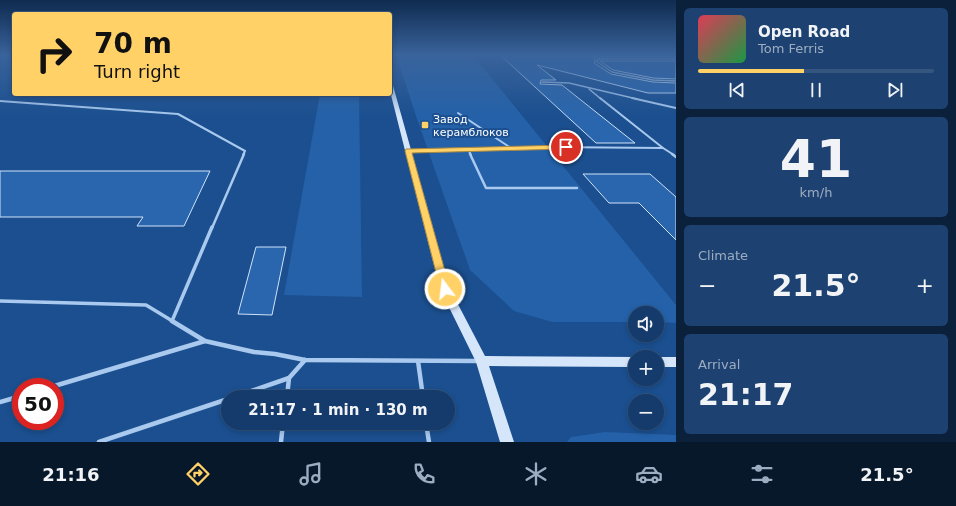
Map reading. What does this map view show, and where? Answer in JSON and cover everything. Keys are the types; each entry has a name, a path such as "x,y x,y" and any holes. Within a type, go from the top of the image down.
{"main road":[{"path":"392,90 445,289 482,361 507,442"},
{"path":"482,361 628,362"},
{"path":"664,362 676,362"}],"lane":[{"path":"625,75 653,80 676,81"},
{"path":"542,82 569,82 588,88 676,108"},
{"path":"588,88 676,157"},
{"path":"0,101 178,114 245,151 172,321"},
{"path":"458,113 512,148"},
{"path":"408,151 512,148 663,148"},
{"path":"468,149 486,188 577,188"},
{"path":"0,301 146,305 205,341 254,352 275,354 304,360 482,361"},
{"path":"64,383 205,341"},
{"path":"254,390 289,378 304,360"},
{"path":"418,360 422,390"},
{"path":"288,390 289,378"},
{"path":"0,402 12,399"},
{"path":"99,442 221,401"},
{"path":"281,442 282,430"},
{"path":"427,430 429,442"}],"shaded area":[{"path":"403,75 489,75 676,305 676,323 664,322 664,306 628,306 628,322 552,322 514,311 470,270"},
{"path":"320,96 359,96 362,297 284,295"},
{"path":"605,432 676,435 676,442 567,442 571,437"}],"building":[{"path":"521,75 549,75 556,80 541,80 540,84 562,85 635,143 596,143"},
{"path":"575,75 614,75 653,82 676,83 676,93 648,93"},
{"path":"636,75 676,75 676,79 653,78"},
{"path":"0,171 210,171 184,226 137,226 143,217 0,217"},
{"path":"583,174 650,174 676,197 676,240 639,203 609,203"},
{"path":"256,247 286,247 272,315 238,314"}],"place":[{"name":"Завод керамблоков","path":"425,125"}],"route":[{"path":"445,289 408,151 428,149 566,147"}]}
